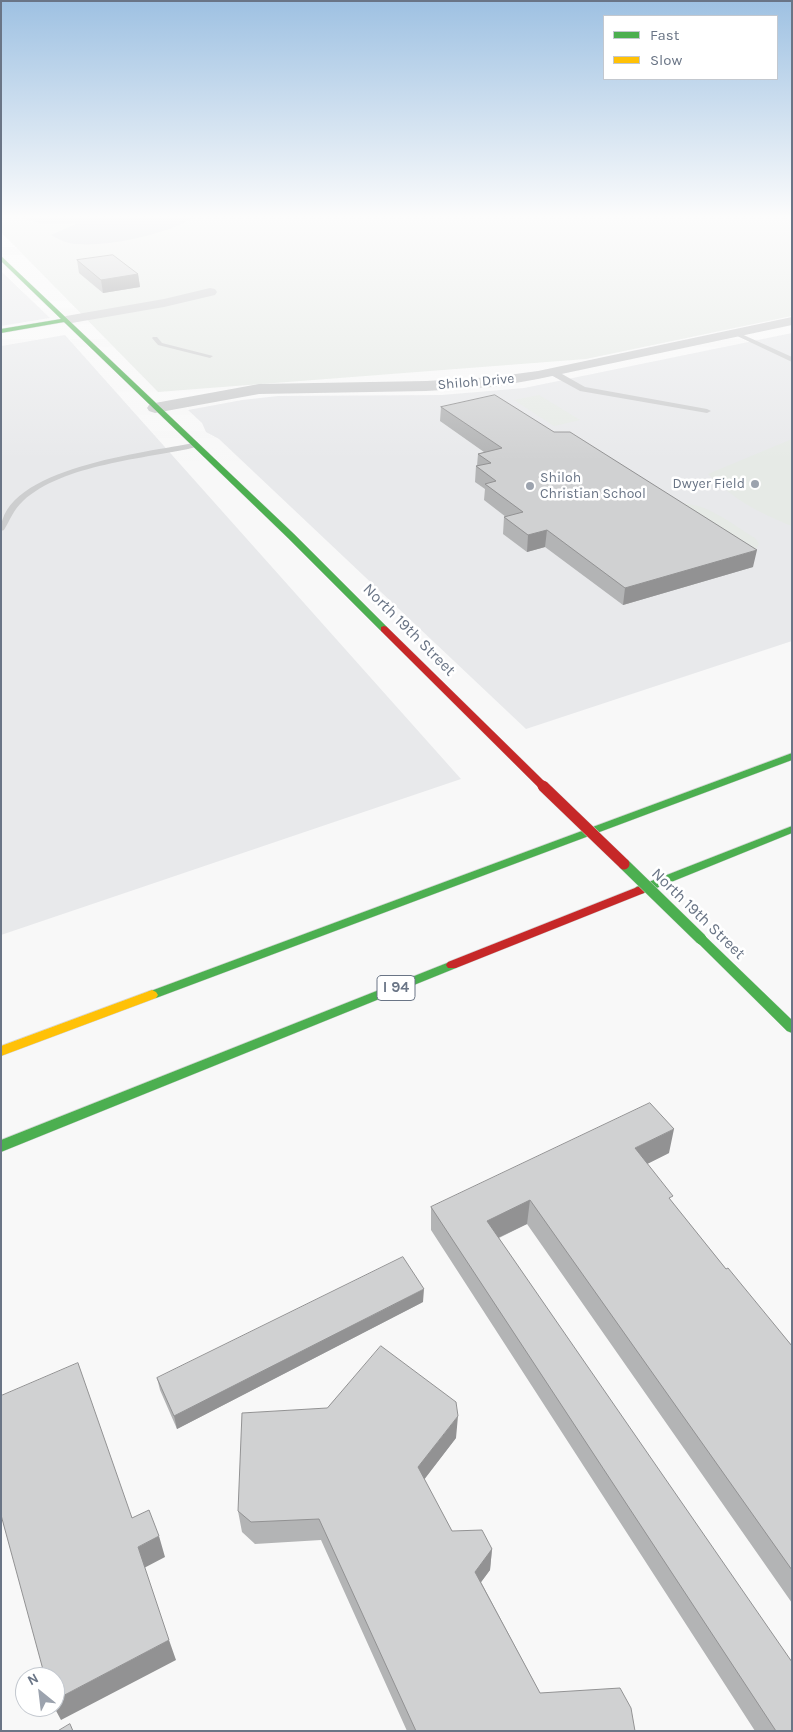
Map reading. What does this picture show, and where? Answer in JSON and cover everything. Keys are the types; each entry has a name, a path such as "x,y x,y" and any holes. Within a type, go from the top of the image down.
{"main road":[{"name":"North 19th Street","path":"44,299 155,408 291,536 792,1028"},
{"path":"1,331 66,320"},
{"path":"1,1051 792,756"},
{"name":"I 94","path":"1,1146 792,829"}],"street":[{"path":"66,320 181,299"},
{"name":"Shiloh Drive","path":"155,408 259,389 471,384 552,372 792,321"}],"lane":[{"path":"735,333 792,360"},
{"path":"155,338 160,344 210,356"},
{"path":"552,372 583,389 707,411"},
{"path":"1,528 20,499 55,478 79,470 194,445"}],"shaded area":[{"path":"1,299 30,299 50,318 1,326"},
{"path":"67,299 792,299 792,316 586,359 158,392"},
{"name":"Shiloh Christian School","path":"792,333 792,641 526,729 219,439 206,432 202,423 188,410 242,400 278,396 442,395 524,388"},
{"path":"65,335 461,779 1,935 1,346"},
{"path":"539,395 580,420 554,426 514,400"},
{"name":"Dwyer Field","path":"792,439 792,526 768,516 747,504 708,474"},
{"path":"677,503 699,506 709,510 755,538 759,544 756,549 751,551"}],"building":[{"path":"495,395 554,432 570,432 757,550 625,588 547,530 528,535 504,517 523,512 485,484 496,481 476,466 491,463 478,454 502,448 441,407"},
{"path":"650,1103 674,1129 635,1148 673,1196 669,1198 726,1269 728,1268 792,1346 792,1570 530,1200 487,1221 792,1662 792,1731 776,1731 431,1207"},
{"path":"403,1257 424,1289 174,1416 157,1378"},
{"path":"381,1346 456,1402 458,1416 418,1467 452,1531 482,1530 492,1549 475,1572 540,1693 620,1688 631,1708 635,1731 416,1731 319,1519 251,1522 238,1511 242,1413 327,1408"},
{"path":"78,1363 132,1518 149,1510 159,1536 138,1547 169,1640 65,1695 65,1667 42,1667 1,1515 1,1396"},
{"path":"70,1724 73,1731 58,1731"}],"traffic: fast":[{"path":"44,299 291,536 384,629"},
{"path":"1,331 66,320"},
{"path":"152,995 792,756"},
{"path":"640,890 792,829"},
{"path":"624,864 701,939"},
{"path":"701,939 792,1028"},
{"path":"1,1146 452,965"}],"traffic: slow":[{"path":"1,1051 152,995"}],"traffic: jam":[{"path":"384,629 543,786"},
{"path":"543,786 624,864"},
{"path":"452,965 640,890"}],"place":[{"name":"Dwyer Field","path":"755,484"},
{"name":"Shiloh Christian School","path":"530,486"}]}
